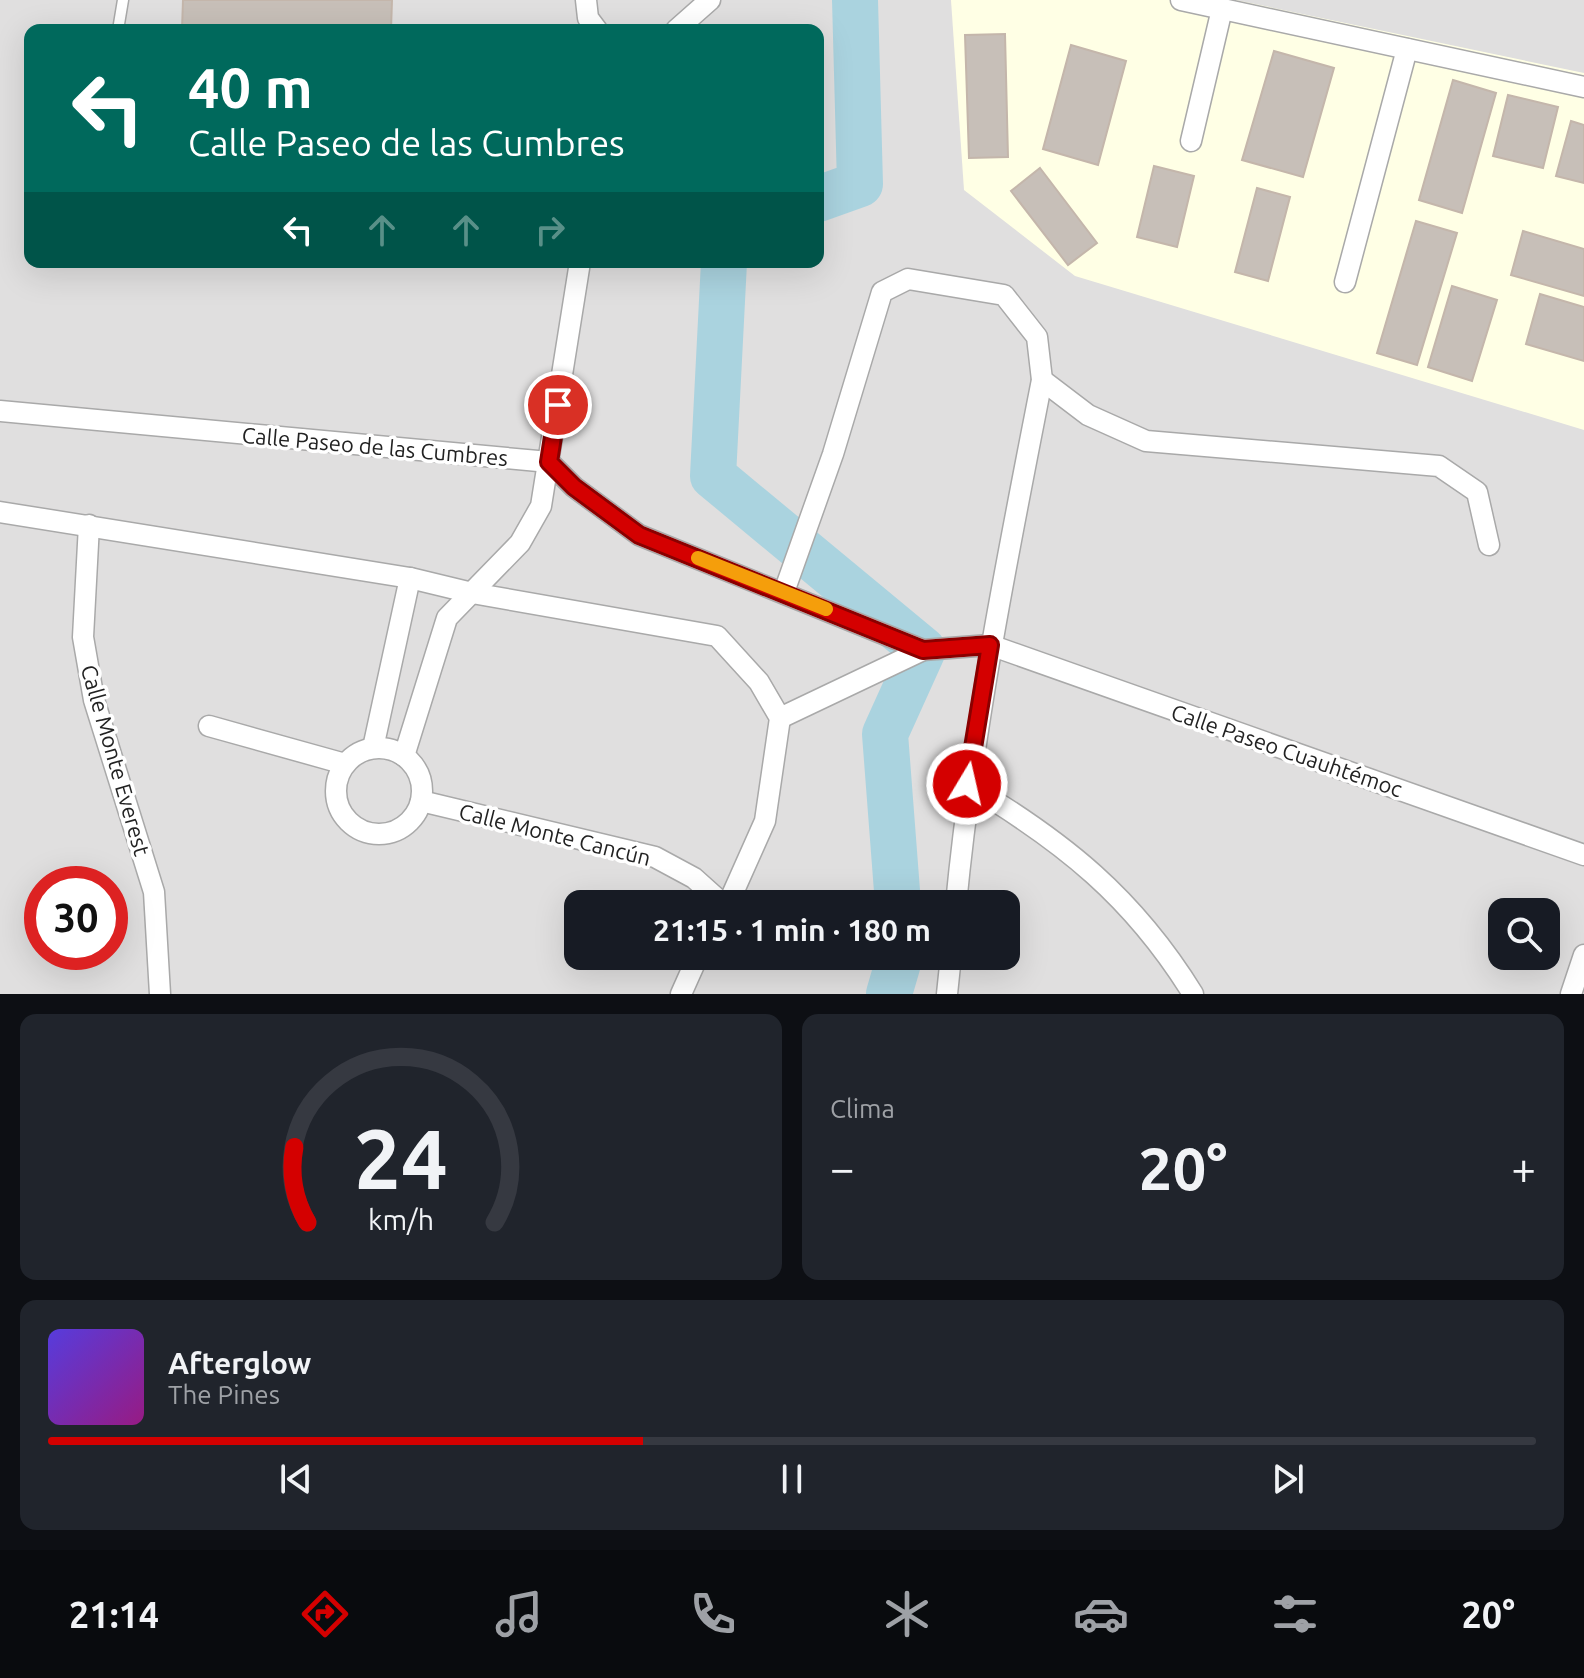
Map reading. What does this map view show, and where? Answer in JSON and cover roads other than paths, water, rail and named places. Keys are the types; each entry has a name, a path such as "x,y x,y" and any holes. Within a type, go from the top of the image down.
{"street":[{"path":"586,0 588,18 592,24"},
{"path":"683,24 710,0"},
{"path":"1181,0 1584,87"},
{"path":"1191,141 1222,9"},
{"path":"1345,282 1407,49"},
{"path":"404,756 447,618 520,543 541,506 579,268"},
{"path":"784,592 833,454 882,292 908,279 1004,295 1037,337 1042,380 990,645 967,784 957,890"},
{"path":"1042,380 1088,415 1146,441 1439,466 1477,492 1489,545"},
{"name":"Calle Paseo de las Cumbres","path":"0,411 549,462"},
{"path":"549,462 574,487 639,535 923,650"},
{"path":"0,512 410,578 472,593 717,636 759,682 780,718 765,821 733,890"},
{"name":"Calle Monte Everest","path":"89,525 83,637 94,700 154,892 160,994"},
{"path":"373,748 410,578"},
{"path":"780,718 923,650 990,645"},
{"name":"Calle Paseo Cuauhtémoc","path":"990,645 1584,855"},
{"path":"209,726 345,764"},
{"path":"373,748 404,756 419,776 421,801 415,815 404,827 375,835 360,831 338,808 338,777 345,764 353,756 373,748"},
{"path":"967,784 1020,816 1094,871 1146,927 1193,994"},
{"name":"Calle Monte Cancún","path":"421,801 655,857 694,878 709,890"},
{"path":"1571,994 1584,955"},
{"path":"681,994 692,970"},
{"path":"947,994 950,970"}],"lane":[{"path":"119,24 123,0"}],"waterway":[{"path":"824,197 860,184 855,0"},
{"path":"724,268 713,476 923,650 885,734 897,890"},
{"path":"889,994 896,970"}]}
